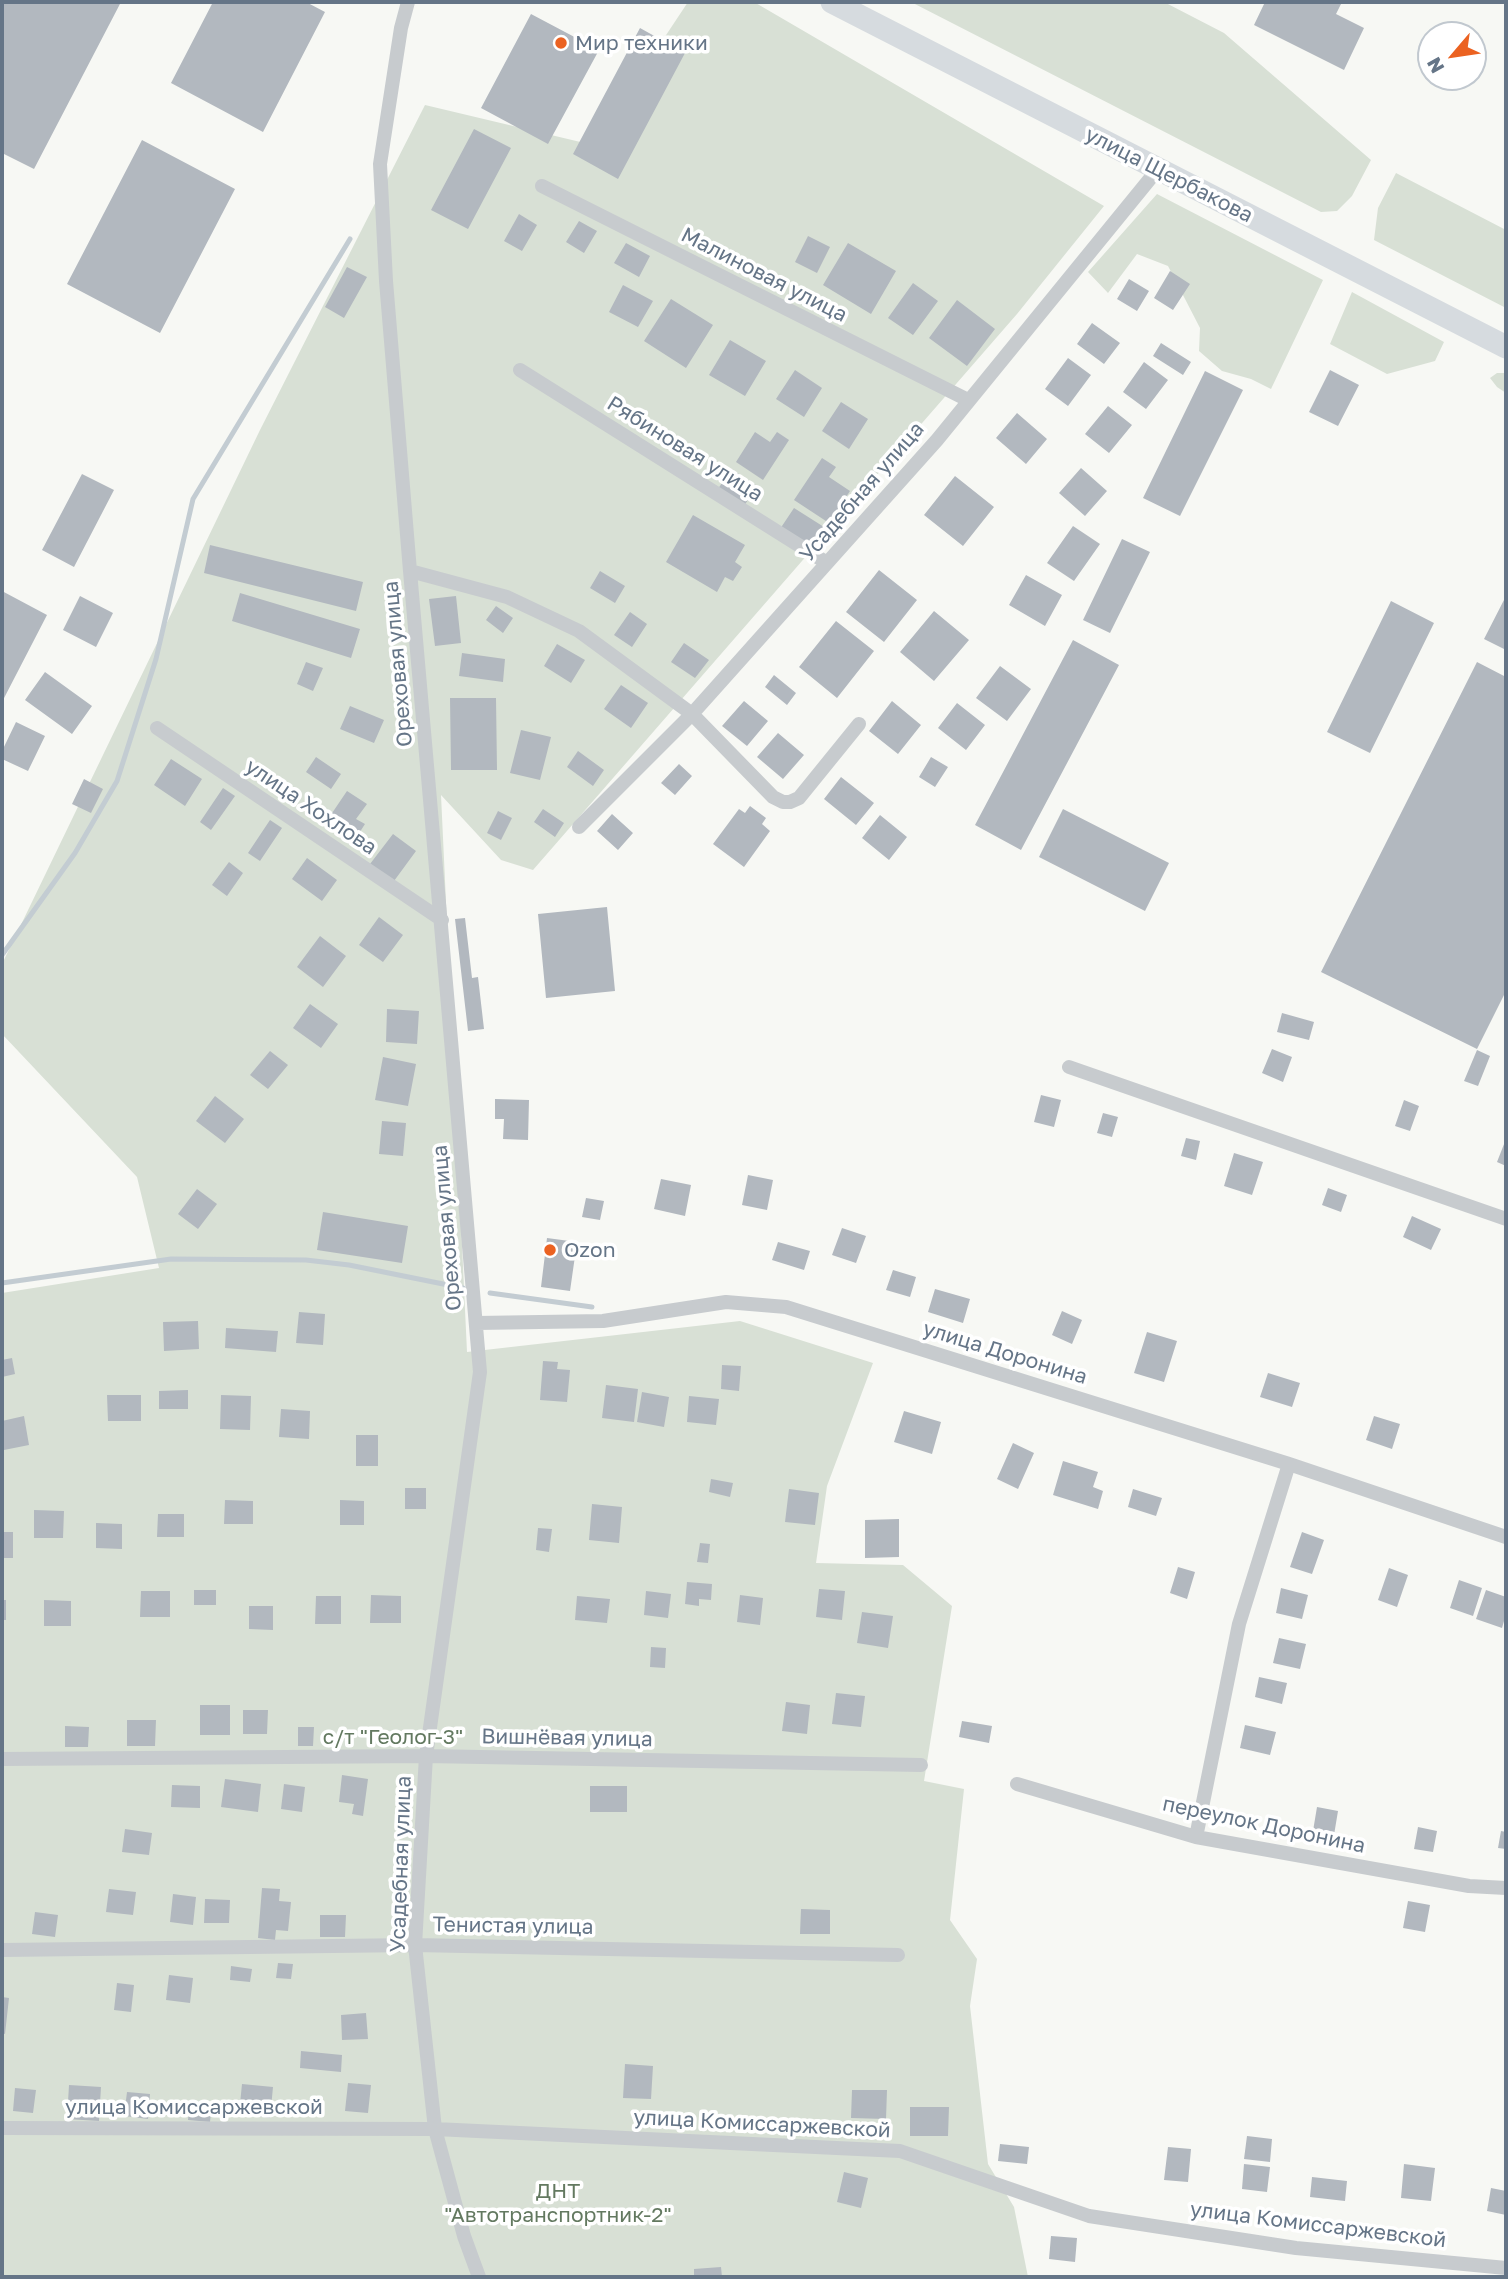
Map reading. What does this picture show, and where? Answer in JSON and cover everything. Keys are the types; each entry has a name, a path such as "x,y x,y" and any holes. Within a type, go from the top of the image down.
{"main road":[{"name":"улица Щербакова","path":"832,2 1506,347"}],"street":[{"name":"Ореховая улица","path":"408,2 401,28 380,164 386,281 477,1323"},
{"name":"Усадебная улица","path":"579,827 692,714 937,440 1158,169"},
{"name":"Малиновая улица","path":"542,186 968,400"},
{"name":"Рябиновая улица","path":"520,370 827,563"},
{"path":"410,571 507,597 579,631 692,714 773,797 783,802 799,799 859,724"},
{"name":"улица Хохлова","path":"157,728 442,920"},
{"path":"1069,1067 1506,1219"},
{"name":"улица Доронина","path":"477,1323 603,1321 726,1302 786,1307 1289,1464 1506,1537"},
{"name":"Усадебная улица","path":"477,1323 480,1372 426,1756 415,1945 435,2129 464,2236 479,2277"},
{"path":"1196,1837 1239,1624 1289,1464"},
{"name":"Вишнёвая улица","path":"2,1759 426,1756 921,1765"},
{"name":"переулок Доронина","path":"1017,1784 1196,1837 1469,1886 1506,1888"},
{"name":"Тенистая улица","path":"2,1950 415,1945 898,1955"},
{"name":"улица Комиссаржевской","path":"2,2127 435,2129 900,2151 1089,2216 1296,2248 1506,2268"}],"green space":[{"name":"с/т \"Геолог-3\"","path":"688,2 754,2 1104,206 1017,314 533,870 501,860 441,795 467,1352 740,1321 873,1363 827,1486 816,1563 903,1565 952,1606 924,1781 964,1789 950,1920 977,1959 970,2006 988,2164 1014,2207 1028,2277 2,2277 2,1293 159,1268 137,1177 2,1034 2,964 260,430 425,105 593,145"},
{"path":"911,2 1164,2 1224,33 1371,160 1352,196 1337,211 1321,212"},
{"path":"1396,173 1506,230 1506,308 1374,240 1378,208"},
{"path":"1157,194 1323,280 1271,389 1251,379 1222,371 1199,351 1200,328 1168,266 1137,254 1108,293 1088,272"},
{"path":"1352,292 1444,342 1435,361 1387,374 1330,344"},
{"path":"1497,373 1506,373 1506,393 1490,378"}],"building":[{"path":"2,2 121,2 34,169 2,153"},
{"path":"213,2 306,2 325,12 263,132 171,83"},
{"path":"1265,2 1342,2 1336,14 1364,28 1344,70 1254,25"},
{"path":"531,14 599,50 548,144 481,108"},
{"path":"640,28 685,53 618,179 573,154"},
{"path":"474,129 511,148 468,229 431,210"},
{"path":"142,140 235,189 160,333 67,284"},
{"path":"519,214 537,225 522,251 504,241"},
{"path":"579,221 597,231 584,253 566,242"},
{"path":"808,236 830,247 817,273 795,262"},
{"path":"626,243 650,256 639,277 614,263"},
{"path":"848,243 896,271 871,314 823,285"},
{"path":"347,267 367,277 344,318 325,307"},
{"path":"1170,271 1190,284 1173,310 1154,298"},
{"path":"1129,279 1149,291 1137,311 1117,299"},
{"path":"913,283 938,301 913,335 888,318"},
{"path":"623,285 653,301 638,327 609,312"},
{"path":"671,299 713,325 686,368 644,341"},
{"path":"957,300 995,329 967,366 929,338"},
{"path":"1092,323 1120,343 1104,364 1077,344"},
{"path":"730,340 766,361 745,396 709,375"},
{"path":"1161,343 1191,362 1183,375 1153,356"},
{"path":"1068,358 1091,375 1068,406 1045,389"},
{"path":"1144,362 1168,380 1146,409 1123,392"},
{"path":"795,370 822,388 804,417 776,399"},
{"path":"1330,370 1359,385 1338,426 1309,412"},
{"path":"1205,371 1243,390 1180,516 1143,498"},
{"path":"841,402 868,419 849,449 822,431"},
{"path":"1108,406 1132,425 1109,453 1085,434"},
{"path":"1017,413 1047,439 1026,464 996,438"},
{"path":"755,432 770,442 777,432 789,440 763,480 736,462"},
{"path":"822,458 836,467 829,477 850,491 829,523 794,500"},
{"path":"1081,468 1107,491 1085,516 1059,493"},
{"path":"731,469 757,486 744,506 718,489"},
{"path":"82,474 114,490 74,567 42,550"},
{"path":"955,476 994,507 963,546 924,515"},
{"path":"794,508 824,527 810,549 780,529"},
{"path":"693,515 745,545 735,562 742,567 733,581 725,577 717,592 666,562"},
{"path":"1073,526 1100,544 1074,581 1047,563"},
{"path":"1122,539 1150,552 1110,633 1083,620"},
{"path":"210,545 363,582 356,611 204,573"},
{"path":"879,570 917,600 884,642 846,612"},
{"path":"600,571 625,586 615,603 590,588"},
{"path":"1026,575 1062,595 1045,626 1009,605"},
{"path":"2,591 47,615 2,702"},
{"path":"240,593 360,629 351,658 232,621"},
{"path":"80,596 113,613 96,647 63,630"},
{"path":"456,596 461,643 435,646 429,599"},
{"path":"1506,596 1506,650 1484,639"},
{"path":"1391,601 1434,623 1370,753 1327,732"},
{"path":"496,606 513,618 503,633 486,620"},
{"path":"934,611 969,640 934,681 900,652"},
{"path":"630,612 647,624 632,647 614,635"},
{"path":"836,621 874,651 837,698 799,667"},
{"path":"1073,640 1119,665 1021,850 975,825"},
{"path":"684,643 709,660 695,678 671,662"},
{"path":"557,644 585,660 571,683 544,666"},
{"path":"462,653 505,659 503,682 459,676"},
{"path":"306,662 323,668 313,691 297,684"},
{"path":"1477,662 1506,677 1506,991 1477,1049 1321,972"},
{"path":"1000,666 1031,689 1007,721 976,698"},
{"path":"45,672 92,706 72,734 25,700"},
{"path":"774,675 796,693 787,705 765,687"},
{"path":"621,685 648,703 631,728 604,709"},
{"path":"450,698 496,698 497,770 451,770"},
{"path":"744,701 768,721 747,746 722,726"},
{"path":"892,701 921,725 898,754 869,731"},
{"path":"957,703 985,725 966,750 938,728"},
{"path":"350,706 384,720 374,743 340,729"},
{"path":"16,722 45,736 28,771 2,759 2,751"},
{"path":"521,730 551,737 540,780 510,773"},
{"path":"778,733 804,755 783,779 757,757"},
{"path":"578,751 604,770 593,786 567,767"},
{"path":"316,757 341,774 331,789 306,772"},
{"path":"931,757 948,767 935,787 919,777"},
{"path":"171,759 202,779 185,806 154,785"},
{"path":"679,764 692,776 675,795 661,783"},
{"path":"841,777 874,803 856,825 824,799"},
{"path":"84,779 103,789 91,813 72,804"},
{"path":"223,788 235,796 211,830 200,822"},
{"path":"347,791 367,804 356,819 365,824 354,841 326,822"},
{"path":"750,806 766,818 762,824 770,831 744,867 713,844 739,809 745,813"},
{"path":"543,809 564,823 555,837 534,822"},
{"path":"1063,809 1169,863 1145,911 1039,857"},
{"path":"498,811 512,818 501,840 487,833"},
{"path":"612,814 633,833 618,850 597,831"},
{"path":"880,815 907,837 889,860 862,838"},
{"path":"270,820 282,828 260,861 248,853"},
{"path":"393,834 416,851 394,881 370,864"},
{"path":"307,858 337,880 322,901 292,879"},
{"path":"229,862 243,873 227,896 212,885"},
{"path":"607,907 615,991 546,998 538,914"},
{"path":"379,917 403,935 383,962 359,945"},
{"path":"465,918 472,978 478,977 484,1029 468,1031 455,919"},
{"path":"320,936 346,956 323,987 297,967"},
{"path":"310,1004 338,1024 321,1048 293,1028"},
{"path":"387,1009 419,1011 417,1044 386,1042"},
{"path":"1282,1013 1314,1022 1309,1040 1277,1032"},
{"path":"1272,1049 1292,1057 1283,1082 1262,1073"},
{"path":"1477,1050 1490,1056 1478,1086 1464,1081"},
{"path":"270,1051 288,1065 268,1089 250,1075"},
{"path":"383,1057 416,1064 408,1106 375,1100"},
{"path":"1041,1095 1061,1100 1054,1127 1034,1122"},
{"path":"215,1096 244,1119 225,1143 196,1121"},
{"path":"495,1099 529,1100 528,1140 503,1139 504,1119 495,1119"},
{"path":"1404,1100 1419,1106 1410,1131 1395,1126"},
{"path":"1103,1113 1118,1117 1112,1137 1097,1133"},
{"path":"382,1121 406,1123 403,1156 379,1154"},
{"path":"1186,1138 1200,1141 1196,1160 1181,1156"},
{"path":"1506,1139 1506,1166 1497,1162"},
{"path":"1234,1153 1263,1162 1252,1195 1224,1186"},
{"path":"748,1175 773,1180 767,1210 742,1205"},
{"path":"661,1179 691,1185 685,1216 654,1209"},
{"path":"1328,1188 1347,1195 1341,1212 1322,1205"},
{"path":"197,1189 217,1204 198,1229 178,1214"},
{"path":"586,1198 604,1201 600,1220 582,1217"},
{"path":"323,1212 408,1226 402,1263 317,1250"},
{"path":"1412,1216 1441,1229 1431,1250 1403,1237"},
{"path":"842,1228 866,1236 856,1263 832,1255"},
{"path":"547,1238 577,1242 570,1291 541,1287"},
{"path":"778,1242 810,1251 804,1270 772,1260"},
{"path":"893,1270 916,1277 910,1297 886,1290"},
{"path":"935,1289 970,1299 963,1323 928,1312"},
{"path":"1062,1311 1082,1320 1072,1344 1052,1335"},
{"path":"299,1312 325,1314 323,1345 296,1343"},
{"path":"198,1321 199,1349 164,1351 163,1322"},
{"path":"226,1328 278,1331 276,1352 225,1348"},
{"path":"1147,1332 1177,1341 1164,1382 1134,1373"},
{"path":"12,1358 15,1374 2,1377 2,1360"},
{"path":"543,1361 558,1362 557,1369 570,1370 567,1402 540,1400"},
{"path":"722,1365 741,1366 739,1391 721,1389"},
{"path":"1268,1373 1300,1383 1292,1407 1260,1397"},
{"path":"606,1385 638,1389 634,1422 602,1418"},
{"path":"188,1390 188,1409 159,1409 159,1391"},
{"path":"642,1392 669,1397 664,1427 637,1422"},
{"path":"107,1395 141,1395 141,1421 108,1421"},
{"path":"221,1395 251,1396 250,1430 220,1429"},
{"path":"689,1396 719,1399 716,1425 687,1422"},
{"path":"281,1409 310,1411 309,1439 279,1437"},
{"path":"904,1411 941,1422 932,1454 894,1442"},
{"path":"24,1416 29,1445 4,1450 2,1421"},
{"path":"1374,1416 1400,1424 1392,1449 1366,1440"},
{"path":"356,1435 378,1435 378,1466 356,1466"},
{"path":"1013,1443 1034,1453 1018,1489 997,1479"},
{"path":"1063,1461 1098,1472 1093,1487 1103,1491 1098,1509 1053,1495"},
{"path":"711,1479 733,1483 730,1497 709,1492"},
{"path":"405,1488 426,1488 426,1509 405,1509"},
{"path":"789,1489 819,1493 815,1525 785,1522"},
{"path":"1133,1489 1162,1498 1156,1516 1128,1507"},
{"path":"225,1500 253,1501 253,1524 224,1524"},
{"path":"340,1500 364,1501 364,1525 340,1525"},
{"path":"592,1504 622,1507 619,1543 589,1540"},
{"path":"34,1510 64,1511 63,1538 34,1538"},
{"path":"158,1514 184,1514 184,1537 157,1537"},
{"path":"899,1519 899,1557 865,1558 865,1520"},
{"path":"96,1523 122,1524 122,1549 96,1548"},
{"path":"538,1528 552,1529 549,1552 536,1550"},
{"path":"2,1532 13,1532 13,1558 2,1558"},
{"path":"1302,1532 1324,1540 1312,1574 1290,1567"},
{"path":"700,1543 710,1544 708,1563 697,1562"},
{"path":"1178,1567 1195,1572 1187,1599 1170,1593"},
{"path":"1389,1568 1408,1575 1397,1607 1378,1600"},
{"path":"1459,1580 1482,1588 1473,1616 1450,1608"},
{"path":"687,1582 712,1584 711,1600 699,1599 699,1606 685,1604"},
{"path":"1281,1588 1308,1595 1302,1619 1276,1613"},
{"path":"819,1589 845,1591 842,1620 816,1617"},
{"path":"194,1590 216,1590 216,1605 194,1605"},
{"path":"1486,1590 1506,1597 1506,1614 1502,1628 1476,1619"},
{"path":"141,1591 170,1591 170,1617 140,1617"},
{"path":"646,1591 671,1594 668,1618 644,1615"},
{"path":"371,1595 401,1596 401,1623 370,1623"},
{"path":"740,1595 763,1598 760,1625 737,1622"},
{"path":"316,1596 341,1596 341,1624 315,1624"},
{"path":"577,1596 610,1599 607,1623 575,1620"},
{"path":"2,1600 6,1600 6,1620 2,1620"},
{"path":"44,1600 71,1601 71,1626 44,1626"},
{"path":"249,1606 273,1606 273,1630 249,1629"},
{"path":"862,1612 893,1616 888,1648 857,1643"},
{"path":"1279,1638 1306,1644 1300,1669 1273,1663"},
{"path":"651,1647 666,1648 665,1668 650,1667"},
{"path":"1259,1677 1287,1683 1282,1704 1255,1697"},
{"path":"836,1693 865,1696 861,1727 832,1724"},
{"path":"786,1702 810,1705 807,1734 782,1731"},
{"path":"200,1705 230,1705 230,1735 200,1735"},
{"path":"243,1710 268,1710 267,1734 243,1734"},
{"path":"127,1720 156,1720 155,1746 127,1746"},
{"path":"962,1721 992,1726 989,1743 959,1737"},
{"path":"1245,1725 1276,1732 1270,1755 1240,1748"},
{"path":"65,1726 89,1727 88,1747 65,1747"},
{"path":"298,1727 314,1727 313,1746 298,1746"},
{"path":"342,1775 368,1779 363,1816 352,1814 354,1804 339,1802"},
{"path":"225,1779 261,1784 258,1812 221,1807"},
{"path":"284,1784 305,1787 302,1812 281,1809"},
{"path":"172,1785 200,1786 200,1808 171,1807"},
{"path":"590,1786 627,1786 627,1812 590,1812"},
{"path":"1317,1807 1338,1811 1334,1835 1313,1831"},
{"path":"1418,1827 1437,1831 1433,1852 1414,1849"},
{"path":"125,1829 152,1833 149,1855 122,1852"},
{"path":"1501,1831 1506,1832 1506,1849 1498,1848"},
{"path":"262,1888 280,1889 279,1901 291,1902 288,1931 276,1930 275,1940 258,1938"},
{"path":"109,1889 136,1892 133,1915 106,1912"},
{"path":"173,1894 196,1897 193,1925 170,1922"},
{"path":"205,1899 230,1900 229,1923 204,1923"},
{"path":"1408,1901 1430,1905 1425,1932 1403,1928"},
{"path":"801,1909 830,1910 830,1934 800,1934"},
{"path":"35,1912 58,1915 55,1937 32,1934"},
{"path":"320,1915 346,1915 345,1937 320,1937"},
{"path":"278,1963 293,1964 291,1979 276,1978"},
{"path":"231,1966 252,1969 250,1982 230,1980"},
{"path":"169,1975 193,1978 190,2003 166,2000"},
{"path":"117,1983 134,1985 131,2012 114,2010"},
{"path":"2,1997 9,1998 5,2034 2,2033"},
{"path":"366,2013 368,2039 342,2040 341,2015"},
{"path":"301,2051 342,2055 341,2072 300,2068"},
{"path":"625,2064 653,2066 651,2099 623,2098"},
{"path":"348,2083 371,2085 368,2113 345,2111"},
{"path":"242,2084 273,2087 270,2118 239,2114"},
{"path":"69,2085 101,2087 99,2121 67,2119"},
{"path":"15,2088 36,2090 33,2113 13,2111"},
{"path":"852,2090 887,2090 886,2119 851,2118"},
{"path":"127,2092 150,2094 148,2119 124,2116"},
{"path":"190,2101 212,2103 210,2122 188,2120"},
{"path":"910,2107 949,2107 948,2136 910,2136"},
{"path":"1247,2136 1272,2139 1270,2162 1244,2159"},
{"path":"1000,2144 1029,2147 1027,2164 998,2161"},
{"path":"1168,2147 1191,2149 1188,2182 1164,2180"},
{"path":"1244,2164 1270,2167 1267,2192 1242,2189"},
{"path":"1404,2164 1435,2168 1431,2201 1401,2198"},
{"path":"844,2172 868,2178 861,2208 837,2202"},
{"path":"1312,2177 1347,2181 1345,2201 1310,2197"},
{"path":"1491,2188 1506,2191 1506,2215 1487,2211"},
{"path":"1051,2236 1077,2238 1075,2262 1049,2259"},
{"path":"721,2267 722,2277 694,2277 694,2269"}],"waterway":[{"path":"2,955 75,853 117,781 156,659 193,499 350,239"},
{"path":"2,1283 171,1259 306,1260 349,1265 463,1288"},
{"path":"490,1293 592,1307"}],"place":[{"name":"Мир техники","path":"561,43"},
{"name":"Ozon","path":"550,1250"}],"park label":[{"name":"ДНТ \"Автотранспортник-2\"","path":"558,2203"}]}
